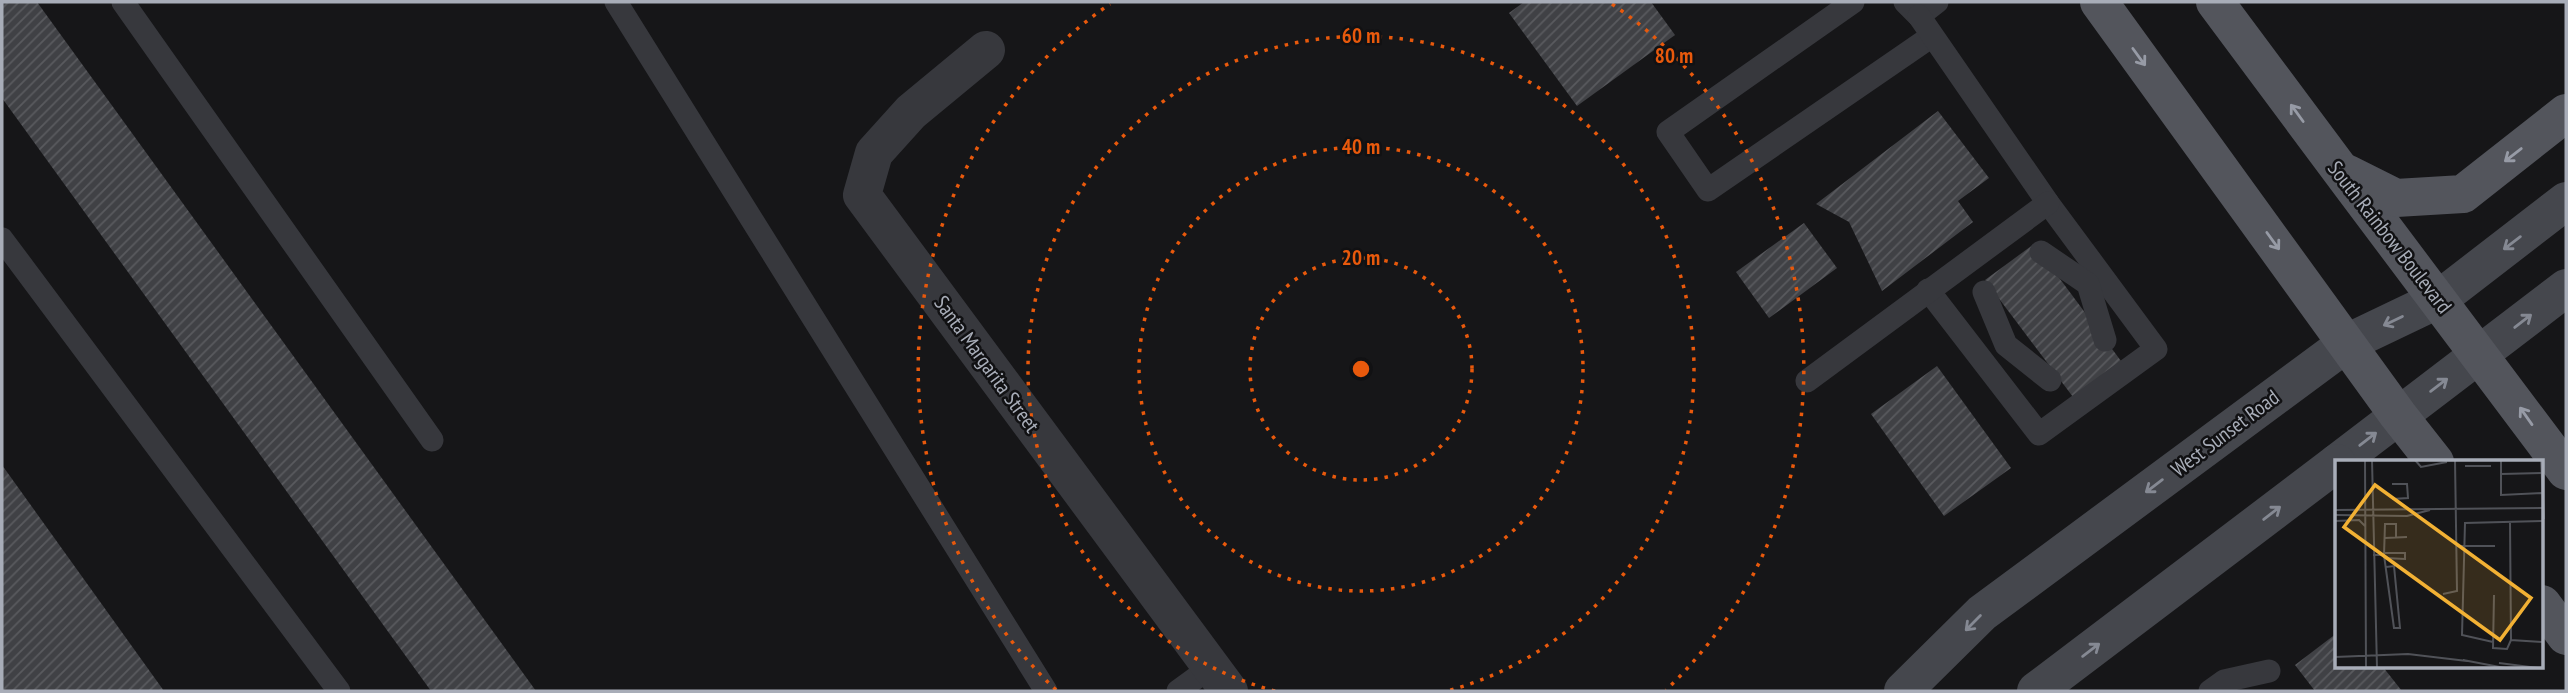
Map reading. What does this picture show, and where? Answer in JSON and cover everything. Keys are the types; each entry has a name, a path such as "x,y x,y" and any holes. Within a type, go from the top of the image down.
{"main road":[{"path":"2099,2 2433,460"},
{"name":"South Rainbow Boulevard","path":"2215,2 2566,471"},
{"path":"2337,168 2396,198 2463,194 2566,113"},
{"name":"West Sunset Road","path":"1903,691 1982,614 2347,343 2439,299 2566,201"},
{"path":"2342,460 2566,288"},
{"path":"2036,691 2335,465"},
{"path":"2544,607 2566,636"}],"street":[{"name":"Santa Margarita Street","path":"986,50 911,112 874,153 862,195 1220,679"}],"lane":[{"path":"123,2 432,440"},
{"path":"616,2 1046,691"},
{"path":"1853,2 1668,132 1708,190 1932,36"},
{"path":"1937,2 1912,9 2048,203 2087,285 2105,340"},
{"path":"1807,381 2048,203"},
{"path":"2,239 339,691"},
{"path":"1928,290 2039,435 2156,349 2087,285 2041,252"},
{"path":"1984,292 2014,339 2050,380"},
{"path":"1983,363 2014,339"},
{"path":"2217,686 2269,671"},
{"path":"1178,691 1220,679"}],"building":[{"path":"2,2 37,2 536,691 431,691 2,98"},
{"path":"1524,2 1651,2 1675,35 1577,106 1509,13"},
{"path":"1938,111 1989,178 1958,201 1973,222 1882,291 1849,222 1816,204"},
{"path":"1804,223 1837,268 1769,318 1736,272"},
{"path":"2034,244 2121,361 2073,397 1985,280"},
{"path":"1937,366 2011,468 1944,516 1871,414"},
{"path":"2,465 164,691 2,691"},
{"path":"2335,635 2335,668 2384,668 2402,691 2315,691 2295,665"}]}
